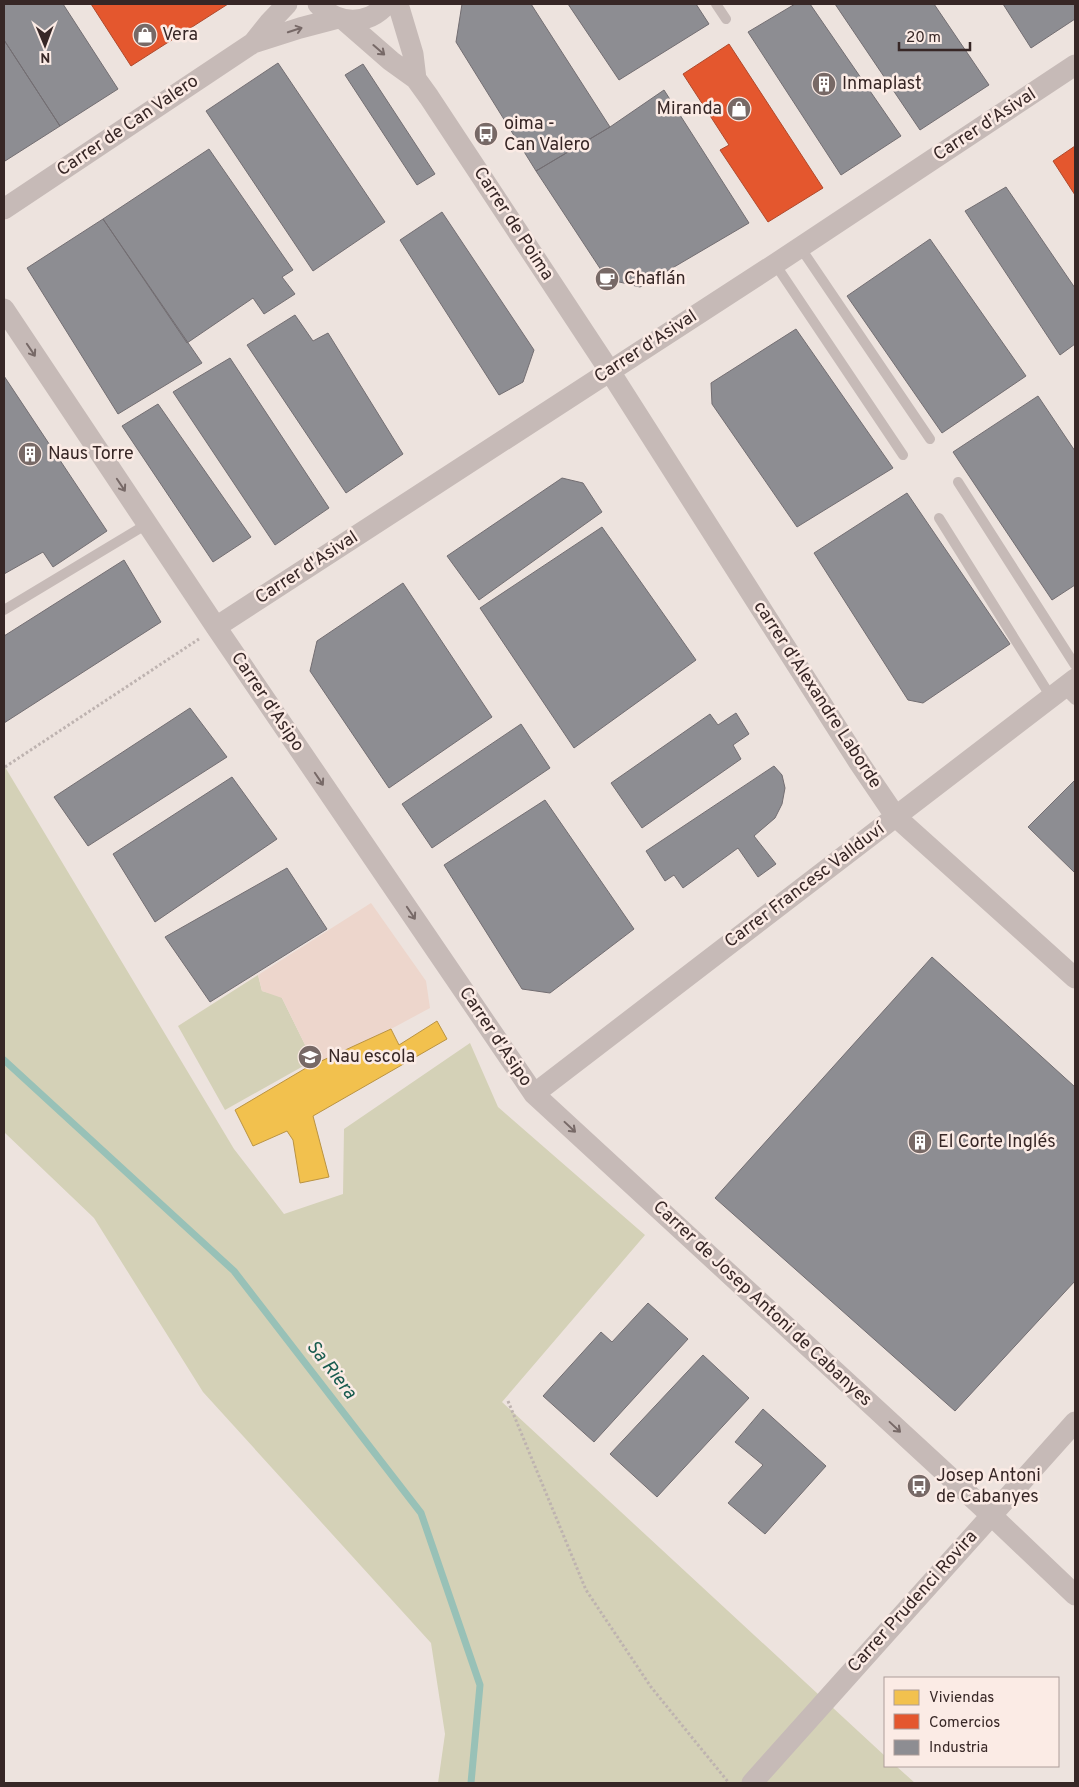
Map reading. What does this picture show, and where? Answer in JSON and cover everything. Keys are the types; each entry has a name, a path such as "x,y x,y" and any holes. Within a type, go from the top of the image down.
{"street":[{"name":"Carrer de Can Valero","path":"253,43 287,4"},
{"name":"Carrer de Poima","path":"318,4 325,11 341,19 391,61 416,79 449,126 609,370"},
{"name":"Carrer de Can Valero","path":"4,210 253,43 300,28 341,19 358,20 370,17 382,10 387,4"},
{"name":"Carrer de Poima","path":"398,4 413,54 416,79"},
{"name":"Carrer d'Asival","path":"216,628 609,370 775,264 1075,65"},
{"name":"Carrer d'Asipo","path":"4,309 216,628 534,1094"},
{"name":"carrer d'Alexandre Laborde","path":"609,370 858,761 896,817 1075,978"},
{"name":"Carrer Francesc Vallduví","path":"534,1094 896,817 1066,691"},
{"name":"Carrer de Josep Antoni de Cabanyes","path":"534,1094 991,1515"},
{"name":"Carrer Prudenci Rovira","path":"752,1783 1075,1422"},
{"path":"991,1515 1075,1595"}],"lane":[{"path":"716,4 726,19"},
{"path":"800,247 930,439"},
{"path":"775,264 903,455"},
{"path":"958,482 1075,665"},
{"path":"939,518 1066,691"},
{"path":"4,610 147,524"}],"path":[{"path":"6,767 216,628"},
{"path":"508,1401 586,1590 651,1687 729,1783"}],"shaded area":[{"path":"4,768 234,1149 284,1214 343,1194 344,1129 470,1043 498,1107 645,1235 502,1402 884,1755 884,1767 897,1767 915,1783 438,1783 445,1734 431,1643 203,1392 94,1218 4,1132"},
{"path":"371,903 426,981 430,1008 391,1029 306,1068 311,1057 282,998 262,991 258,975"},
{"path":"258,975 262,991 281,996 311,1057 307,1064 225,1110 178,1026"}],"building: Viviendas":[{"path":"437,1021 447,1039 313,1116 329,1177 300,1183 293,1140 287,1131 253,1146 235,1110 306,1068 391,1029 399,1045"}],"building: Comercios":[{"name":"Vera","path":"91,4 228,4 131,66"},
{"name":"Miranda","path":"729,44 823,188 768,222 720,150 729,145 683,74"},
{"path":"1075,146 1075,195 1053,161"}],"building: Industria":[{"path":"4,4 63,4 118,89 60,126 4,40"},
{"path":"462,4 531,4 610,127 536,171 456,42"},
{"path":"568,4 696,4 709,24 619,80"},
{"name":"Inmaplast","path":"795,4 810,4 901,136 841,175 748,32"},
{"path":"835,4 934,4 989,85 920,130"},
{"path":"1003,4 1075,4 1075,19 1031,48"},
{"path":"4,40 60,126 5,161 4,160"},
{"path":"278,63 385,222 313,271 206,111"},
{"path":"363,64 435,174 417,185 345,75"},
{"path":"664,90 749,223 640,287 607,279 536,171 610,127"},
{"path":"209,149 293,270 282,277 295,294 264,314 253,298 187,343 103,219"},
{"path":"1006,187 1075,288 1075,344 1060,355 965,211"},
{"path":"442,212 534,350 523,382 499,395 400,240"},
{"path":"103,219 202,363 118,414 27,268"},
{"path":"930,239 1026,376 942,433 847,296"},
{"path":"295,315 313,341 328,333 403,454 346,493 247,345"},
{"path":"796,329 893,468 797,527 712,404 711,383"},
{"path":"230,358 329,508 275,545 173,392"},
{"name":"Naus Torre","path":"4,376 107,531 53,567 43,552 4,574"},
{"path":"1038,396 1075,451 1075,585 1052,600 953,452"},
{"path":"158,404 251,537 213,562 122,426"},
{"path":"562,478 583,483 602,512 479,600 447,556"},
{"path":"907,493 1010,644 923,703 908,700 814,553"},
{"path":"602,527 696,660 574,748 480,608"},
{"path":"124,560 161,622 4,723 4,636"},
{"path":"403,583 492,717 389,788 310,671 317,641"},
{"path":"190,708 227,757 88,846 54,797"},
{"path":"736,713 749,734 733,745 741,759 642,828 611,783 710,714 718,725"},
{"path":"521,724 550,768 432,848 402,804"},
{"path":"774,766 782,775 785,788 782,804 775,818 754,836 776,864 758,877 738,848 683,888 674,875 665,881 646,851"},
{"path":"232,777 277,839 155,922 113,854"},
{"path":"1075,780 1075,873 1028,827"},
{"path":"545,800 634,929 550,993 522,989 444,865"},
{"path":"287,868 327,929 210,1002 165,937"},
{"name":"El Corte Inglés","path":"932,957 1075,1087 1075,1281 955,1411 715,1198"},
{"path":"648,1303 688,1339 594,1442 543,1396 601,1332 612,1342"},
{"path":"703,1355 749,1398 657,1497 610,1454"},
{"path":"763,1409 826,1466 765,1534 728,1503 763,1465 735,1442"}],"waterway":[{"name":"Sa Riera","path":"4,1060 234,1271 421,1513 480,1685 471,1783"}],"place":[{"name":"Vera","path":"145,35"},
{"name":"Inmaplast","path":"824,84"},
{"name":"Miranda","path":"739,109"},
{"name":"oima - Can Valero","path":"486,134"},
{"name":"Chaflán","path":"607,279"},
{"name":"Naus Torre","path":"30,454"},
{"name":"Nau escola","path":"310,1057"},
{"name":"El Corte Inglés","path":"920,1142"},
{"name":"Josep Antoni de Cabanyes","path":"919,1486"}]}
